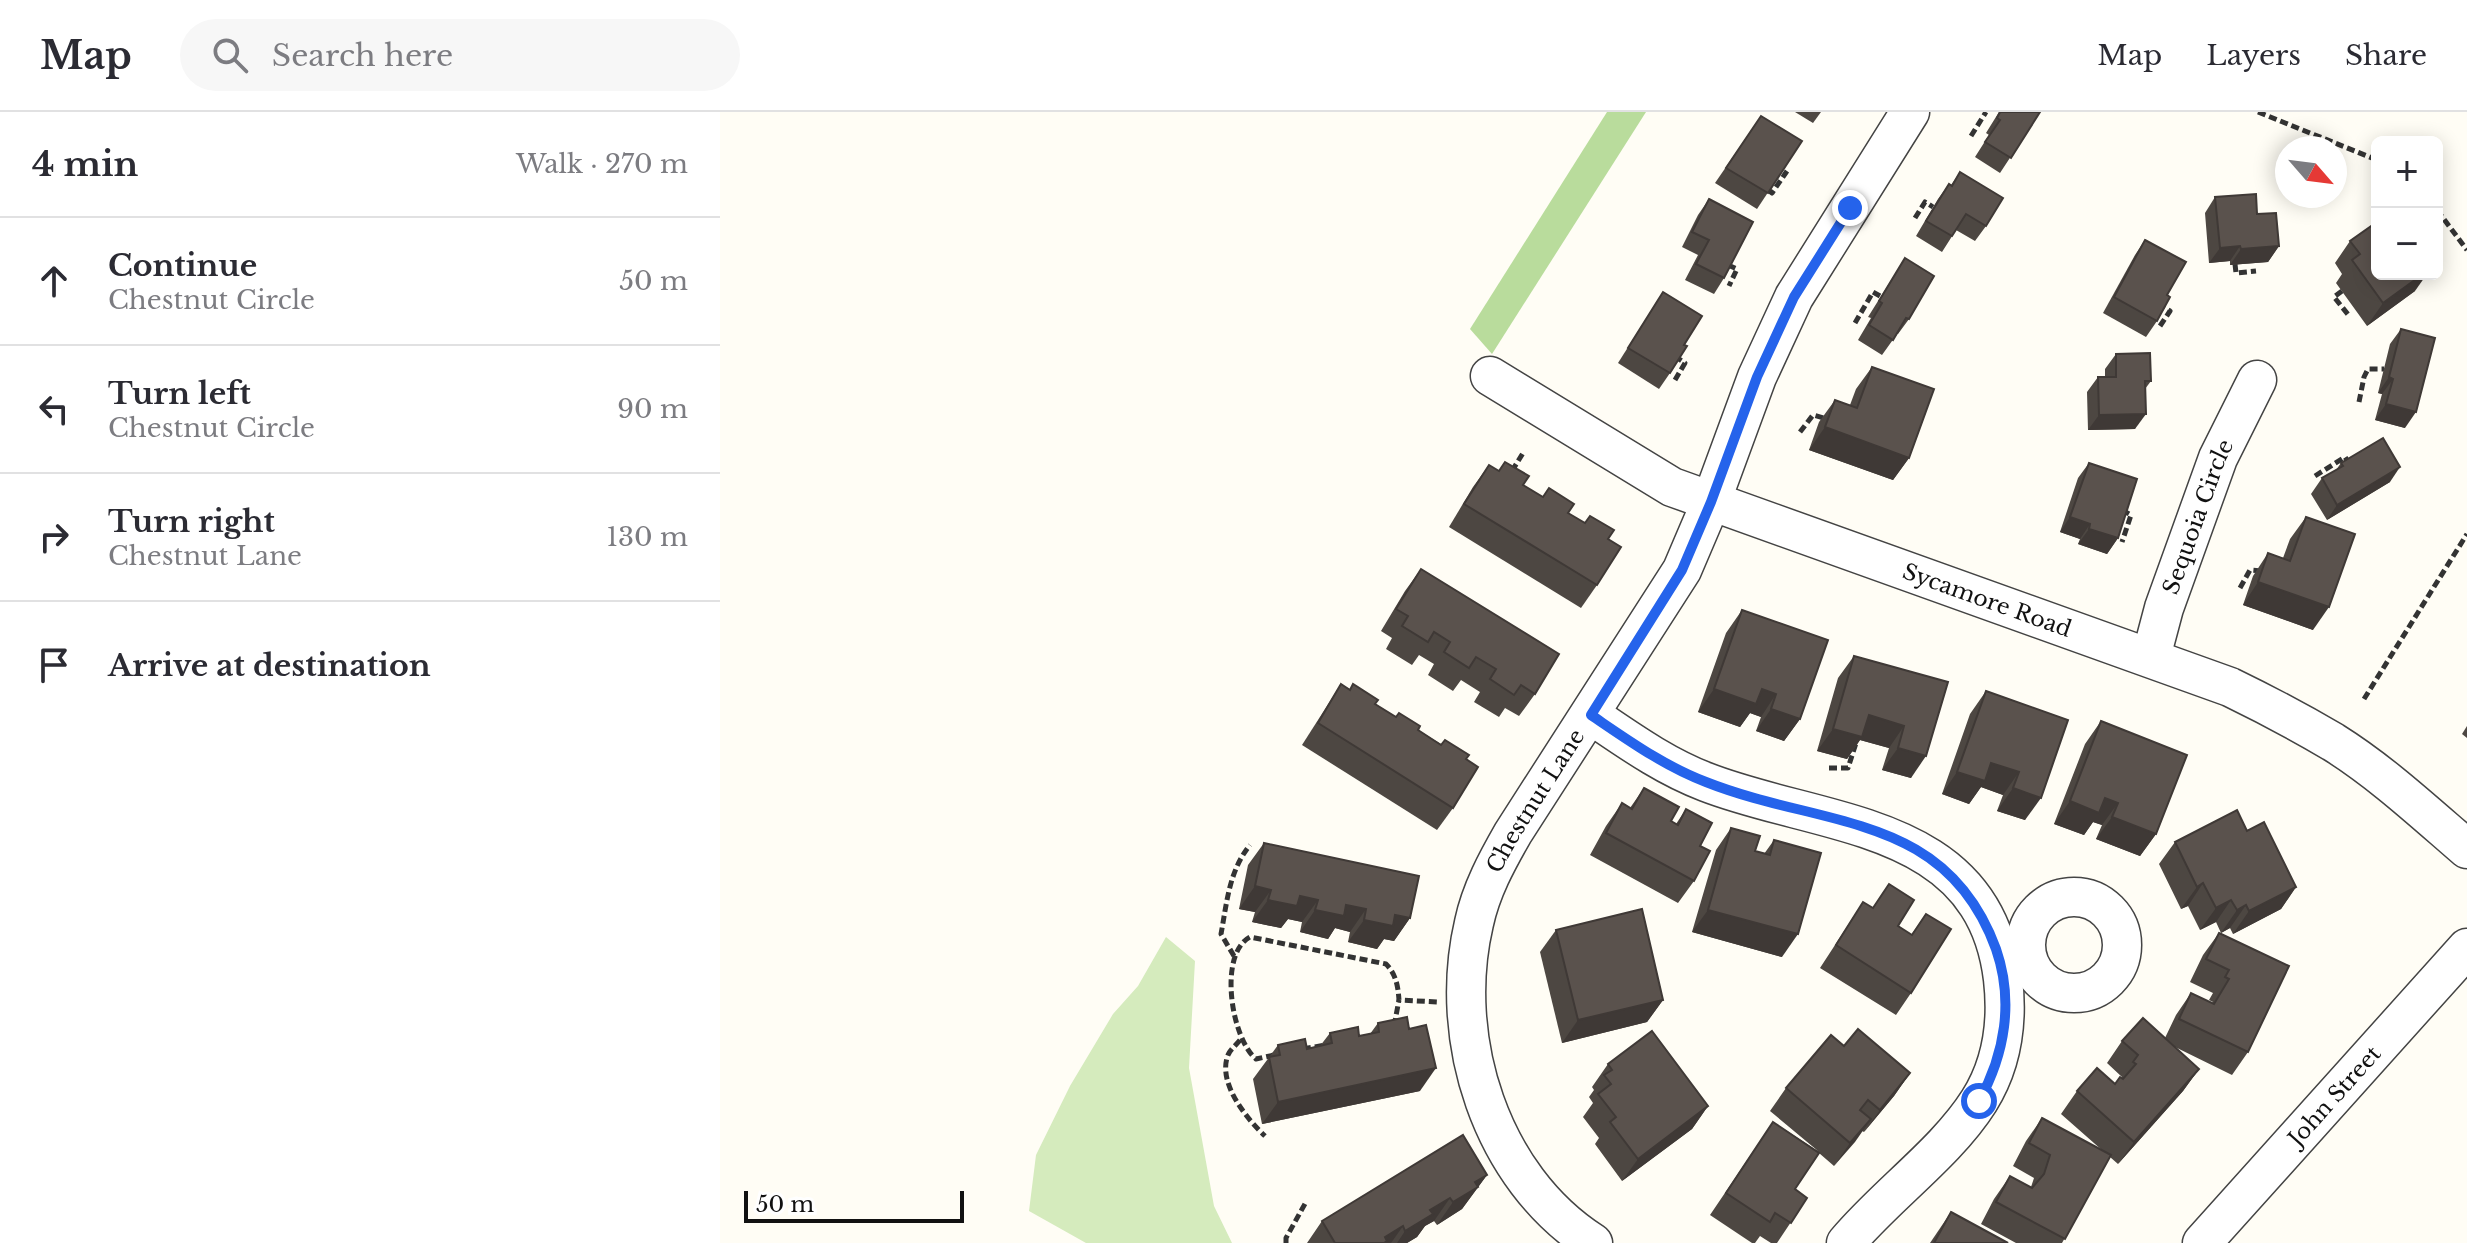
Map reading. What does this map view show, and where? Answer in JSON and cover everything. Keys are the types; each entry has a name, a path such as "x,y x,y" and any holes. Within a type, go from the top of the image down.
{"street":[{"name":"Chestnut Lane","path":"1593,1243 1556,1213 1524,1176 1482,1096 1472,1058 1466,1009 1468,961 1474,922 1491,871 1513,833 1682,570 1711,502 1757,377 1794,297 1910,112"},
{"name":"Sycamore Road","path":"1490,376 1672,487 2230,687 2335,743 2467,849"},
{"name":"Sequoia Circle","path":"2151,657 2164,608 2218,458 2257,380"},
{"path":"1591,715 1658,759 1707,783 1883,833 1920,851 1946,870 1977,905 2014,962 2006,1002 2004,1039 1989,1083 1953,1134 1873,1212 1846,1243"},
{"name":"John Street","path":"2202,1243 2467,948"}],"path":[{"path":"1971,136 1986,112"},
{"path":"2258,112 2371,158"},
{"path":"1768,190 1772,193 1787,171"},
{"path":"1915,218 1925,202 1933,207"},
{"path":"2443,218 2467,250"},
{"path":"2235,264 2236,273 2256,271"},
{"path":"1728,265 1737,269 1729,286"},
{"path":"2342,291 2334,297 2350,317"},
{"path":"1855,323 1873,292 1880,296"},
{"path":"2160,306 2170,311 2160,326"},
{"path":"1675,357 1685,363 1675,380"},
{"path":"2359,402 2368,369 2384,369"},
{"path":"1800,432 1813,415 1831,421"},
{"path":"1506,475 1523,453"},
{"path":"2315,476 2345,457 2351,466"},
{"path":"2121,510 2131,515 2122,542"},
{"path":"2364,699 2467,534"},
{"path":"2240,588 2250,570 2266,573"},
{"path":"1829,768 1848,768 1860,740"},
{"path":"1235,956 1221,934 1233,872 1238,859 1250,845"},
{"path":"1285,1053 1256,1059 1240,1040 1232,989 1235,956 1242,941 1250,937 1386,964 1398,985 1399,1000 1396,1024 1389,1032"},
{"path":"1399,1000 1438,1002"},
{"path":"1240,1040 1227,1056 1227,1073 1234,1099 1247,1119 1265,1136"},
{"path":"1300,1050 1330,1044"},
{"path":"1286,1243 1306,1202"}],"green space":[{"path":"1607,112 1646,112 1492,354 1470,329"},
{"path":"1166,937 1195,961 1189,1068 1214,1206 1232,1243 1086,1243 1029,1211 1036,1155 1070,1086 1113,1014 1138,986"}],"building":[{"path":"2000,112 2040,112 2011,158 1985,142 2000,120 1997,118"},
{"path":"1761,116 1802,141 1768,193 1726,168"},
{"path":"1960,172 2003,198 1986,226 1966,214 1952,236 1926,221"},
{"path":"2256,194 2257,214 2276,213 2279,246 2220,248 2215,197"},
{"path":"1709,199 1753,222 1724,278 1696,264 1709,240 1692,232"},
{"path":"2371,226 2371,280 2415,280 2383,303 2352,260 2360,254 2350,241"},
{"path":"2145,240 2186,262 2167,295 2170,297 2157,321 2114,297"},
{"path":"1905,258 1934,276 1893,340 1869,325 1882,303 1879,301"},
{"path":"1663,292 1702,316 1670,373 1628,348"},
{"path":"2401,329 2435,338 2416,412 2386,404"},
{"path":"2150,353 2151,381 2145,381 2146,414 2099,415 2098,377 2116,377 2116,354"},
{"path":"1872,367 1934,389 1909,458 1825,427 1835,400 1857,408"},
{"path":"2383,438 2400,467 2337,505 2322,478"},
{"path":"1505,462 1529,476 1523,485 1543,497 1549,488 1574,504 1568,513 1585,523 1590,516 1614,530 1608,539 1621,547 1597,585 1464,504 1489,465 1499,471"},
{"path":"2089,463 2137,479 2118,538 2089,529 2090,524 2070,517"},
{"path":"2306,517 2355,534 2329,607 2258,582 2268,553 2290,561"},
{"path":"1421,569 1559,654 1535,694 1521,685 1514,695 1490,679 1496,669 1476,657 1469,668 1444,652 1450,642 1434,632 1428,642 1402,626 1408,616 1396,609"},
{"path":"1742,610 1828,640 1800,719 1771,709 1776,694 1762,689 1756,704 1714,689"},
{"path":"1854,656 1948,682 1926,756 1898,748 1904,726 1869,715 1862,737 1833,729"},
{"path":"1341,684 1350,690 1353,684 1378,700 1375,704 1396,717 1399,713 1420,726 1418,730 1441,745 1445,740 1469,755 1466,759 1478,767 1453,808 1318,723"},
{"path":"1986,691 2068,720 2041,798 2013,788 2019,772 1991,763 1985,781 1957,772"},
{"path":"2101,721 2187,755 2156,834 2112,817 2118,803 2105,798 2099,813 2070,801"},
{"path":"1644,788 1679,807 1671,821 1678,825 1686,809 1712,823 1700,846 1710,851 1694,881 1606,833 1622,803 1632,809"},
{"path":"2237,810 2247,831 2264,822 2296,887 2249,911 2246,905 2237,910 2231,900 2216,908 2203,883 2197,887 2175,842"},
{"path":"1731,828 1760,836 1755,851 1770,855 1774,840 1821,853 1798,934 1708,910"},
{"path":"1264,843 1419,876 1410,918 1395,915 1393,926 1364,920 1366,909 1346,905 1344,916 1315,910 1318,900 1300,896 1297,906 1268,900 1271,890 1255,886"},
{"path":"1889,884 1914,900 1898,926 1912,935 1926,914 1951,929 1911,993 1836,945 1863,902 1873,908"},
{"path":"1642,909 1663,1000 1578,1020 1556,930"},
{"path":"2219,933 2289,966 2248,1052 2179,1019 2191,993 2214,1004 2229,979 2225,977 2229,970 2206,959"},
{"path":"1407,1017 1409,1029 1426,1025 1436,1068 1278,1102 1269,1057 1280,1055 1278,1045 1305,1039 1307,1049 1332,1043 1330,1033 1358,1027 1359,1036 1379,1032 1378,1023"},
{"path":"2143,1018 2199,1069 2134,1142 2077,1091 2097,1068 2115,1084 2120,1077 2123,1079 2136,1064 2133,1062 2138,1055 2122,1041"},
{"path":"1858,1029 1910,1073 1880,1110 1868,1100 1860,1110 1871,1119 1850,1143 1786,1088 1831,1035 1844,1046"},
{"path":"1652,1031 1708,1106 1638,1159 1610,1122 1616,1117 1598,1094 1611,1084 1604,1075 1612,1070 1608,1064"},
{"path":"2042,1118 2111,1155 2065,1239 1996,1202 2010,1176 2032,1188 2044,1174 2050,1155 2029,1143"},
{"path":"1773,1122 1819,1153 1795,1189 1807,1198 1791,1223 1775,1213 1770,1222 1726,1193"},
{"path":"1463,1135 1487,1175 1475,1182 1478,1187 1453,1202 1450,1198 1430,1210 1433,1214 1405,1231 1403,1226 1385,1237 1387,1241 1384,1243 1335,1243 1322,1221"},
{"path":"1951,1212 2008,1243 1934,1243"}],"route":[{"path":"1850,208 1794,297 1757,377 1711,502 1682,570 1591,715 1686,774 1749,796 1883,833 1912,846 1946,870 1977,905 2001,965 2006,1002 2004,1039 1998,1062 1979,1101"}]}
